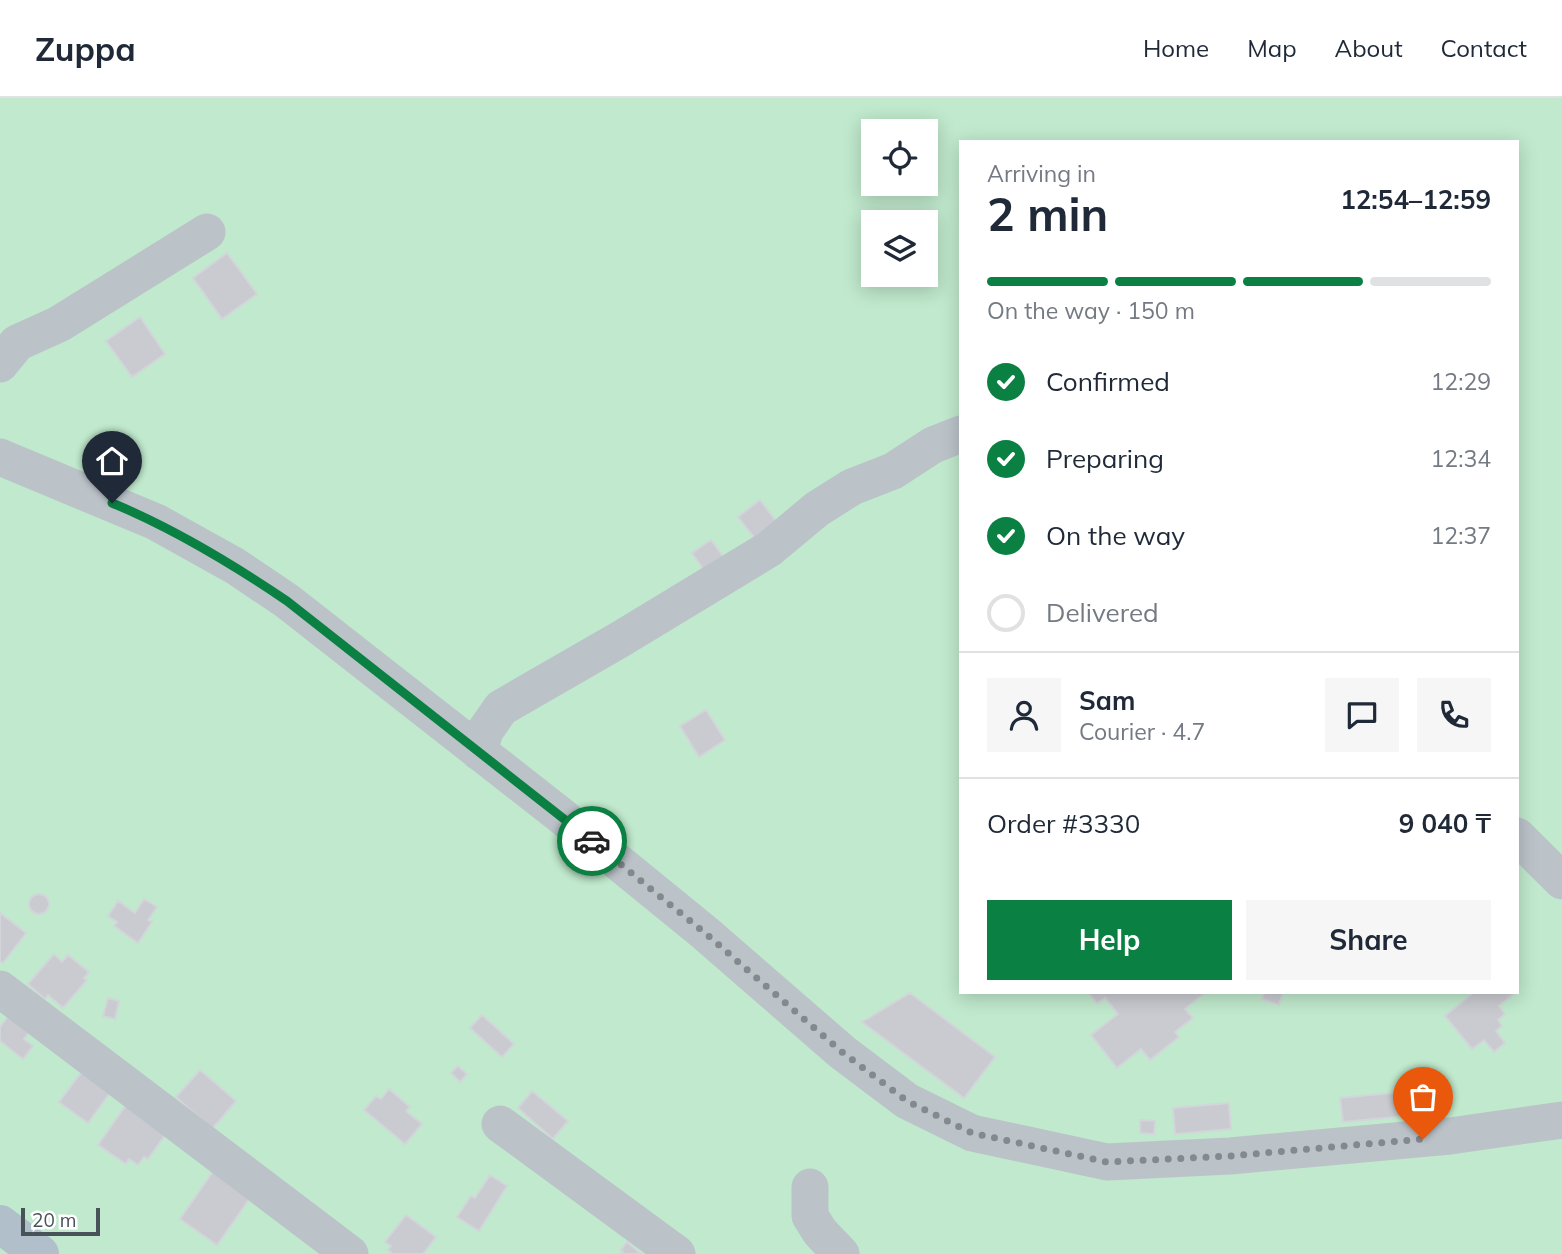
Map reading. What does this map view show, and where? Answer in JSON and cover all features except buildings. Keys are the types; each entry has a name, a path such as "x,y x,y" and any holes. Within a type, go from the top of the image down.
{"main road":[{"path":"0,1224 40,1254"}],"street":[{"path":"0,364 17,343 59,324 207,232"},
{"path":"479,752 485,731 501,708 608,647 769,549 817,509 852,487 893,471 933,445 959,435"},
{"path":"0,457 156,522 235,566 287,601 705,933 842,1052 907,1101 972,1133 1107,1162 1230,1156 1450,1136 1562,1120"},
{"path":"1519,838 1562,881"},
{"path":"0,989 350,1254"},
{"path":"500,1124 677,1254"},
{"path":"810,1187 810,1216 820,1232 841,1254"}],"green space":[{"path":"0,98 1562,98 1562,1254 0,1254"}],"way so far":[{"path":"592,841 705,933 842,1052 907,1101 972,1133 1107,1162 1230,1156 1423,1139"}],"route":[{"path":"112,503 156,522 235,566 287,601 592,841"}]}
